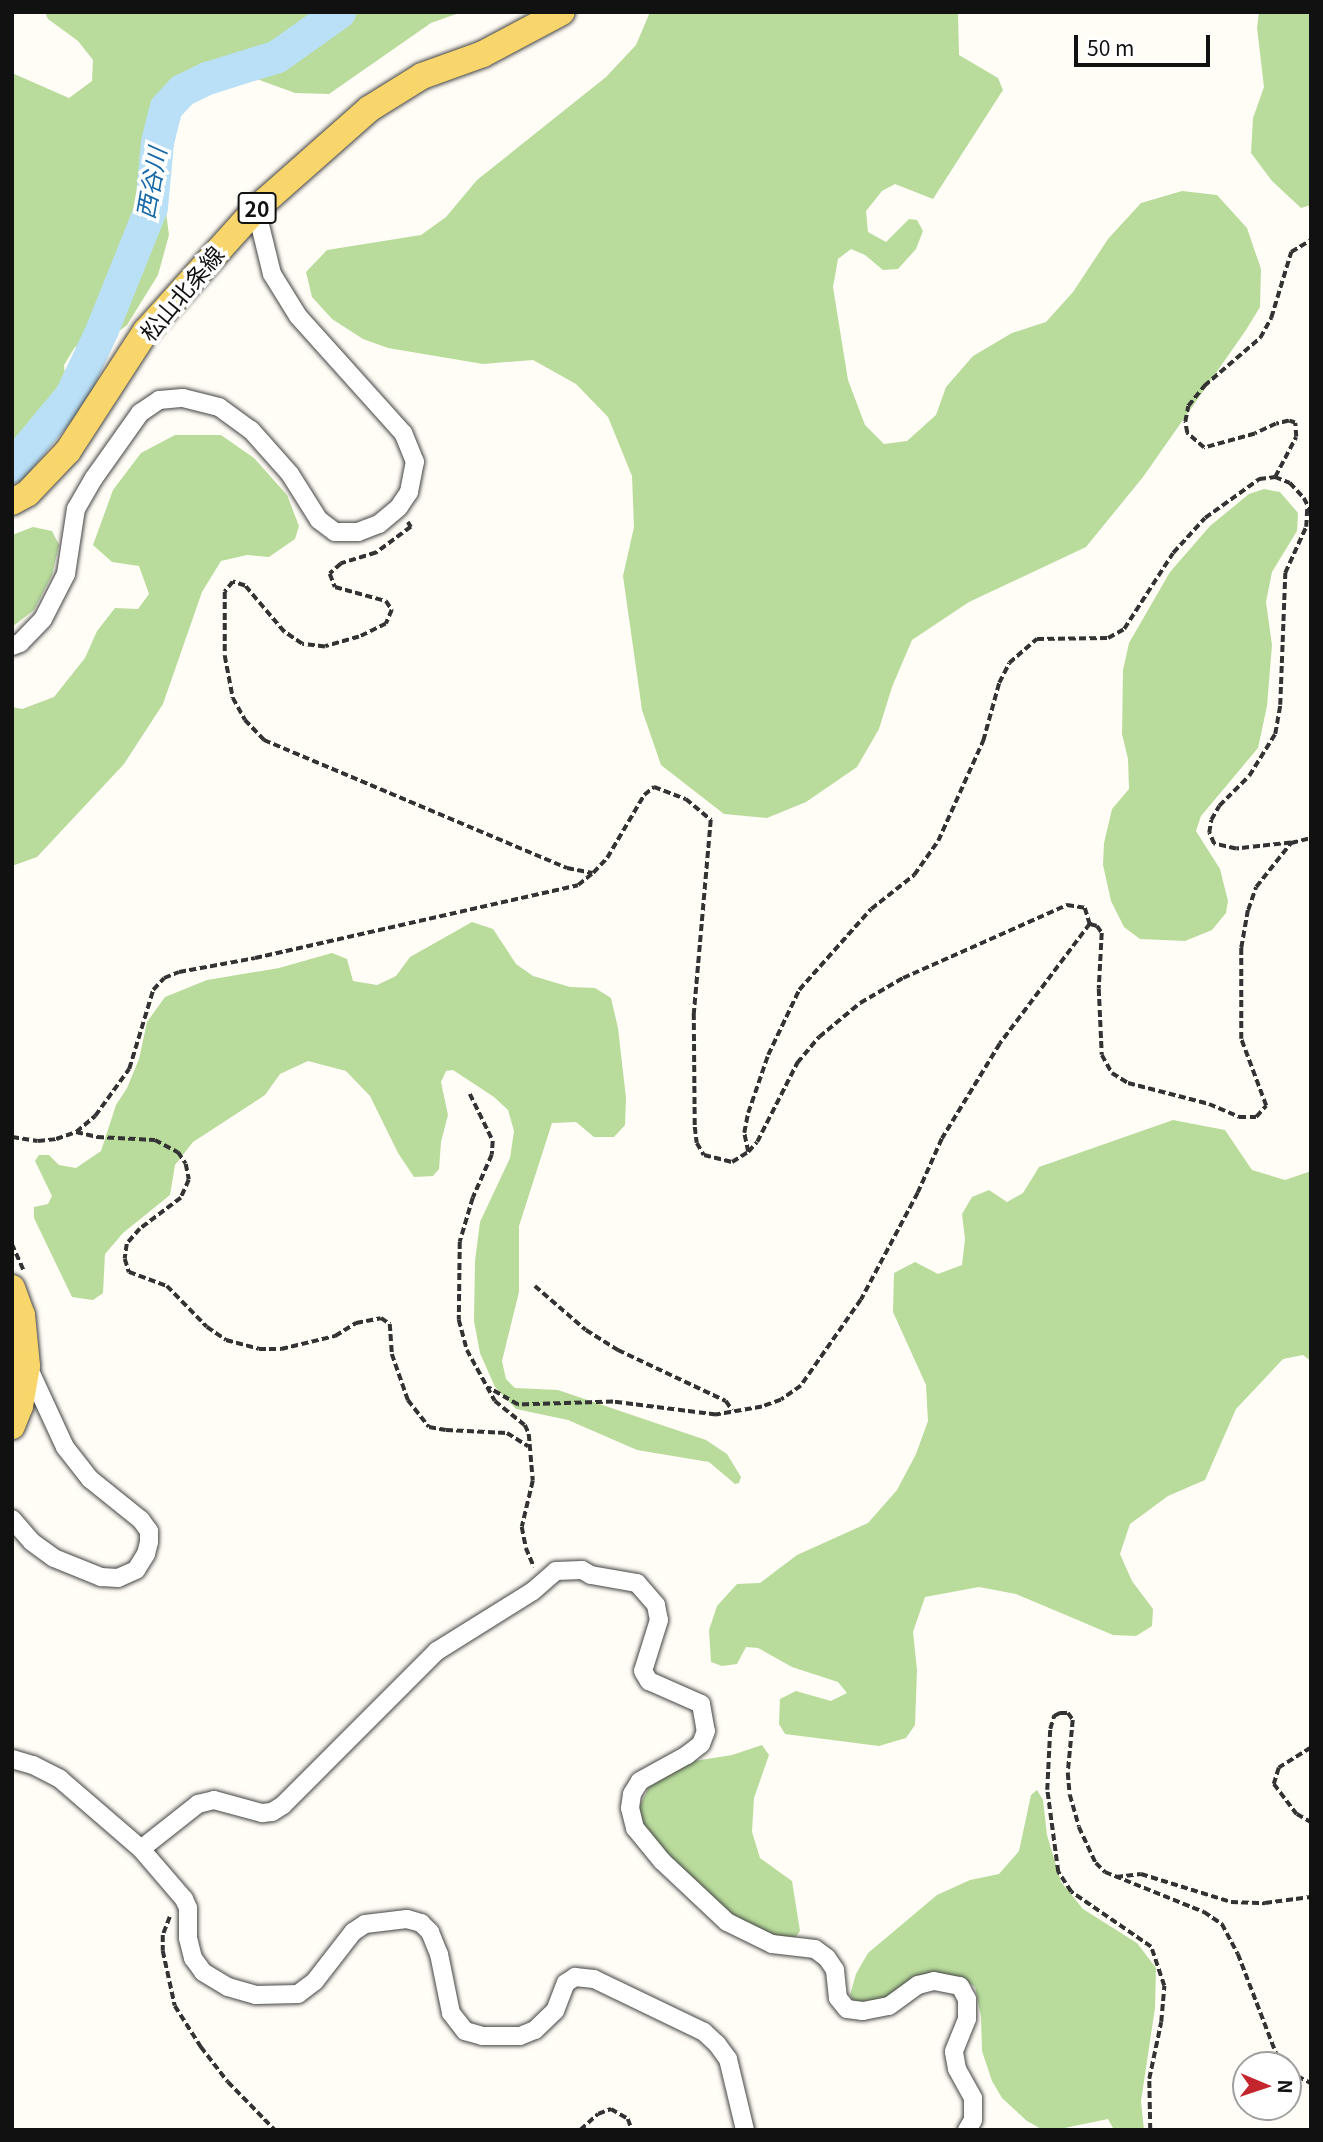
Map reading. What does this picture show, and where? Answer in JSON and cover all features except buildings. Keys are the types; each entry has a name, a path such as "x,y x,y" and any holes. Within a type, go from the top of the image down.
{"main road":[{"name":"松山北条線","path":"20,498 68,452 146,331 256,209 369,110 422,76 483,54 562,12"},
{"path":"12,1288 22,1315 27,1366 20,1406 12,1426"}],"street":[{"path":"12,646 20,643 43,619 66,574 76,509 94,478 140,413 159,400 183,398 219,407 251,430 289,474 319,520 335,532 358,532 379,524 399,508 409,492 415,462 403,433 298,316 272,274 256,209"},
{"path":"12,1519 32,1542 54,1558 101,1577 118,1578 136,1570 146,1555 149,1542 149,1531 141,1520 90,1479 65,1447 27,1366"},
{"path":"141,1849 198,1804 214,1800 262,1813 272,1812 283,1805 437,1651 533,1591 556,1571 569,1570 637,1583 656,1605 659,1620 643,1671 649,1681 701,1704 706,1731 701,1744 687,1755 640,1781 632,1794 630,1808 635,1828 662,1861 727,1922 772,1944 815,1949 827,1958 835,1970 838,1998 847,2009 863,2011 888,2006 918,1985 934,1981 960,1986 967,1999 967,2020 954,2052 957,2069 973,2098 973,2120 967,2130"},
{"path":"12,1759 33,1765 60,1779 141,1849 184,1899 188,1908 188,1938 193,1958 203,1972 228,1987 256,1995 298,1994 315,1981 353,1932 365,1924 387,1919 407,1919 421,1923 430,1932 439,1954 451,2013 465,2031 482,2036 520,2036 534,2030 555,2011 566,1983 575,1977 594,1979 704,2032 718,2044 728,2059 745,2130"}],"path":[{"path":"1275,477 1296,437 1295,424 1289,421 1276,424 1255,434 1204,447 1187,433 1185,422 1188,406 1205,386 1260,338 1271,318 1292,253 1311,240"},
{"path":"748,1152 744,1133 748,1113 768,1055 799,990 871,909 914,876 938,841 983,741 999,683 1009,663 1037,639 1108,638 1124,629 1173,553 1205,518 1259,480 1275,477 1290,482 1311,512"},
{"path":"1307,505 1306,527 1285,573 1280,705 1275,734 1249,776 1219,806 1211,820 1209,833 1214,844 1236,849 1311,838"},
{"path":"399,508 411,527 376,553 341,564 330,574 335,587 386,601 392,610 386,624 359,637 325,647 302,644 284,632 245,586 233,582 225,592 225,656 233,698 245,720 264,740 567,868 593,873"},
{"path":"76,1132 94,1116 129,1069 153,990 164,978 179,972 255,958 578,886 607,858 644,795 654,787 685,799 710,820 694,1013 696,1143 704,1155 718,1161 732,1162 748,1152 757,1142 797,1063 819,1037 860,1003 903,978 1067,905 1085,908 1090,924"},
{"path":"1090,924 1097,926 1102,933 1099,989 1102,1055 1111,1073 1128,1083 1209,1104 1239,1117 1256,1117 1266,1105 1241,1039 1241,948 1256,887 1291,843"},
{"path":"488,1388 518,1405 613,1402 716,1415 732,1410 762,1407 781,1400 801,1386 861,1300 918,1193 942,1139 1000,1044 1090,924"},
{"path":"470,1094 493,1141 492,1156 473,1198 460,1242 457,1293 459,1320 467,1350 495,1401 525,1425 529,1434 533,1481 522,1527 531,1564 546,1578"},
{"path":"12,1137 38,1141 76,1132 97,1137 155,1140 178,1152 186,1164 189,1181 181,1198 140,1229 127,1244 125,1259 129,1272 167,1286 207,1327 226,1340 259,1349 281,1349 335,1336 356,1323 380,1318 390,1324 392,1354 408,1400 429,1427 507,1433 528,1446"},
{"path":"535,1286 586,1330 618,1350 726,1401 732,1410"},
{"path":"1150,2130 1149,2079 1161,2022 1164,1986 1151,1947 1071,1892 1058,1872 1047,1790 1050,1729 1054,1716 1068,1713 1073,1720 1068,1773 1079,1827 1096,1863 1115,1877 1204,1912 1222,1924 1238,1955 1275,2051"},
{"path":"1311,1748 1279,1768 1274,1784 1297,1814 1311,1822"},
{"path":"1115,1877 1141,1874 1231,1902 1265,1903 1311,1897"},
{"path":"184,1899 169,1918 163,1935 167,1979 175,2006 228,2082 275,2130"},
{"path":"580,2130 598,2114 611,2109 628,2119 632,2130"}],"green space":[{"path":"45,12 462,12 431,23 329,94 295,93 254,78 210,86 170,115 160,166 169,235 158,275 127,325 103,344 75,347 64,365 68,404 34,456 12,472 12,73 69,98 92,81 93,60 78,41 48,19"},
{"path":"650,12 958,12 959,55 998,78 1003,90 933,199 895,184 882,191 866,211 868,232 886,242 909,219 917,220 923,231 916,249 898,269 883,270 865,255 851,249 838,259 833,287 848,380 865,425 884,444 907,441 936,415 946,387 973,356 1012,333 1046,322 1073,292 1108,239 1141,203 1182,191 1217,195 1247,228 1261,269 1260,307 1246,330 1143,477 1086,547 969,602 912,640 892,687 879,729 857,767 806,802 767,818 724,814 661,765 642,710 623,576 634,527 632,476 608,417 576,384 533,360 483,364 388,348 363,339 332,319 312,297 306,272 327,250 421,235 446,217 477,180 606,77 636,45"},
{"path":"1259,12 1311,12 1311,205 1301,208 1272,181 1251,153 1253,118 1264,87 1257,28"},
{"path":"175,435 221,435 254,458 287,495 299,526 295,539 269,557 247,555 221,561 202,592 163,704 124,764 37,857 12,866 12,707 22,709 54,697 85,658 97,631 115,608 138,609 149,594 139,566 112,562 93,545 113,490 141,453"},
{"path":"1264,489 1280,492 1298,513 1297,531 1272,572 1266,602 1272,645 1267,706 1258,748 1201,816 1196,831 1220,869 1228,901 1226,913 1212,930 1185,941 1140,939 1124,927 1111,901 1103,865 1104,843 1112,809 1129,789 1128,759 1122,734 1123,670 1129,643 1170,572 1210,526 1249,494"},
{"path":"33,527 52,531 59,545 52,575 34,610 12,627 12,535"},
{"path":"472,922 493,929 516,964 533,976 570,987 595,988 611,998 618,1028 626,1098 625,1125 614,1137 594,1137 576,1122 552,1123 519,1226 519,1292 502,1361 506,1379 515,1388 558,1390 706,1440 727,1454 741,1477 739,1483 735,1484 709,1462 637,1450 568,1420 516,1409 495,1387 480,1353 474,1321 475,1261 480,1222 510,1158 514,1131 508,1110 494,1097 453,1070 446,1071 441,1082 448,1115 441,1142 439,1169 433,1176 414,1177 398,1153 370,1096 346,1071 308,1061 280,1074 265,1095 193,1142 175,1165 170,1195 123,1233 105,1254 103,1293 93,1300 72,1297 34,1218 34,1207 48,1204 52,1196 35,1161 39,1155 49,1155 59,1165 76,1168 101,1151 116,1105 127,1088 139,1059 147,1022 165,997 207,980 279,968 332,953 347,959 353,981 377,985 396,976 410,957"},
{"path":"1173,1120 1225,1130 1252,1170 1285,1180 1311,1171 1311,1361 1303,1355 1283,1359 1236,1409 1205,1480 1168,1496 1130,1524 1120,1554 1132,1581 1153,1609 1152,1626 1136,1636 1113,1635 1016,1594 979,1587 925,1597 913,1632 917,1670 915,1725 906,1738 879,1746 785,1734 779,1724 780,1699 796,1691 831,1701 847,1693 838,1682 792,1667 758,1648 746,1647 737,1664 722,1666 711,1662 709,1630 717,1606 737,1584 760,1583 797,1555 868,1523 897,1490 916,1454 928,1421 926,1385 893,1312 894,1273 915,1262 938,1274 962,1265 965,1239 962,1214 972,1197 989,1190 1007,1202 1023,1193 1039,1167"},
{"path":"762,1745 769,1755 754,1798 752,1832 760,1858 792,1881 800,1931 795,1938 778,1938 750,1931 652,1846 637,1811 653,1779 694,1761 732,1755"},
{"path":"1037,1790 1043,1800 1047,1835 1061,1882 1083,1909 1137,1943 1156,1968 1155,2008 1141,2101 1144,2130 1114,2130 1108,2119 1055,2130 1043,2130 1027,2121 1002,2098 992,2081 982,2051 981,2016 975,1987 961,1977 943,1975 859,2009 850,1995 856,1974 868,1953 937,1895 970,1880 999,1874 1019,1851 1031,1795"}],"waterway":[{"name":"西谷川","path":"12,466 71,395 102,329 151,207 157,142 166,107 182,90 207,78 277,56 339,12"}]}
